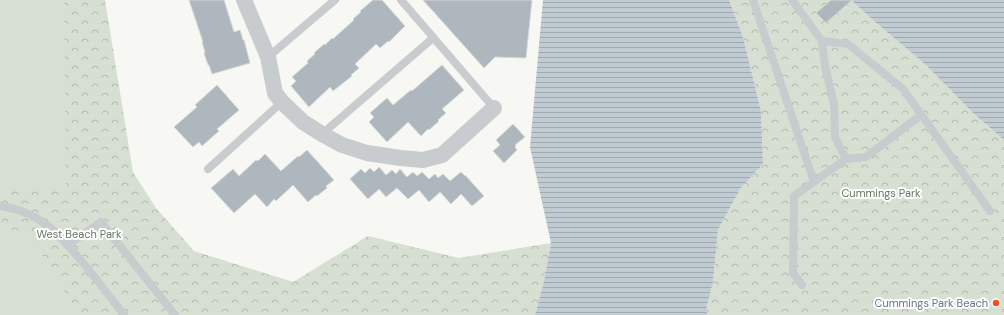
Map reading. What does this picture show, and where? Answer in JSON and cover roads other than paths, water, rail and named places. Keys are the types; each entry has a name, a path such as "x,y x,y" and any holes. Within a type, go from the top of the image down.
{"street":[{"path":"244,0 268,57 275,93 282,102 303,122 342,145 367,153 423,160 442,155 494,108"}],"lane":[{"path":"268,57 335,0"},
{"path":"401,0 494,108"},
{"path":"753,0 814,182"},
{"path":"792,0 822,41 825,66 834,104 835,138 846,159"},
{"path":"322,134 434,38"},
{"path":"822,41 848,44 903,89 990,211"},
{"path":"208,169 282,102"},
{"path":"802,285 793,273 794,196 846,159 866,157 922,115"},
{"path":"0,206 20,210 37,218 53,230 95,277 124,315"},
{"path":"68,245 101,222 175,315"}],"place":[{"name":"Cummings Park Beach","path":"996,303"}],"park label":[{"name":"Cummings Park","path":"881,193"},
{"name":"West Beach Park","path":"79,234"}]}
